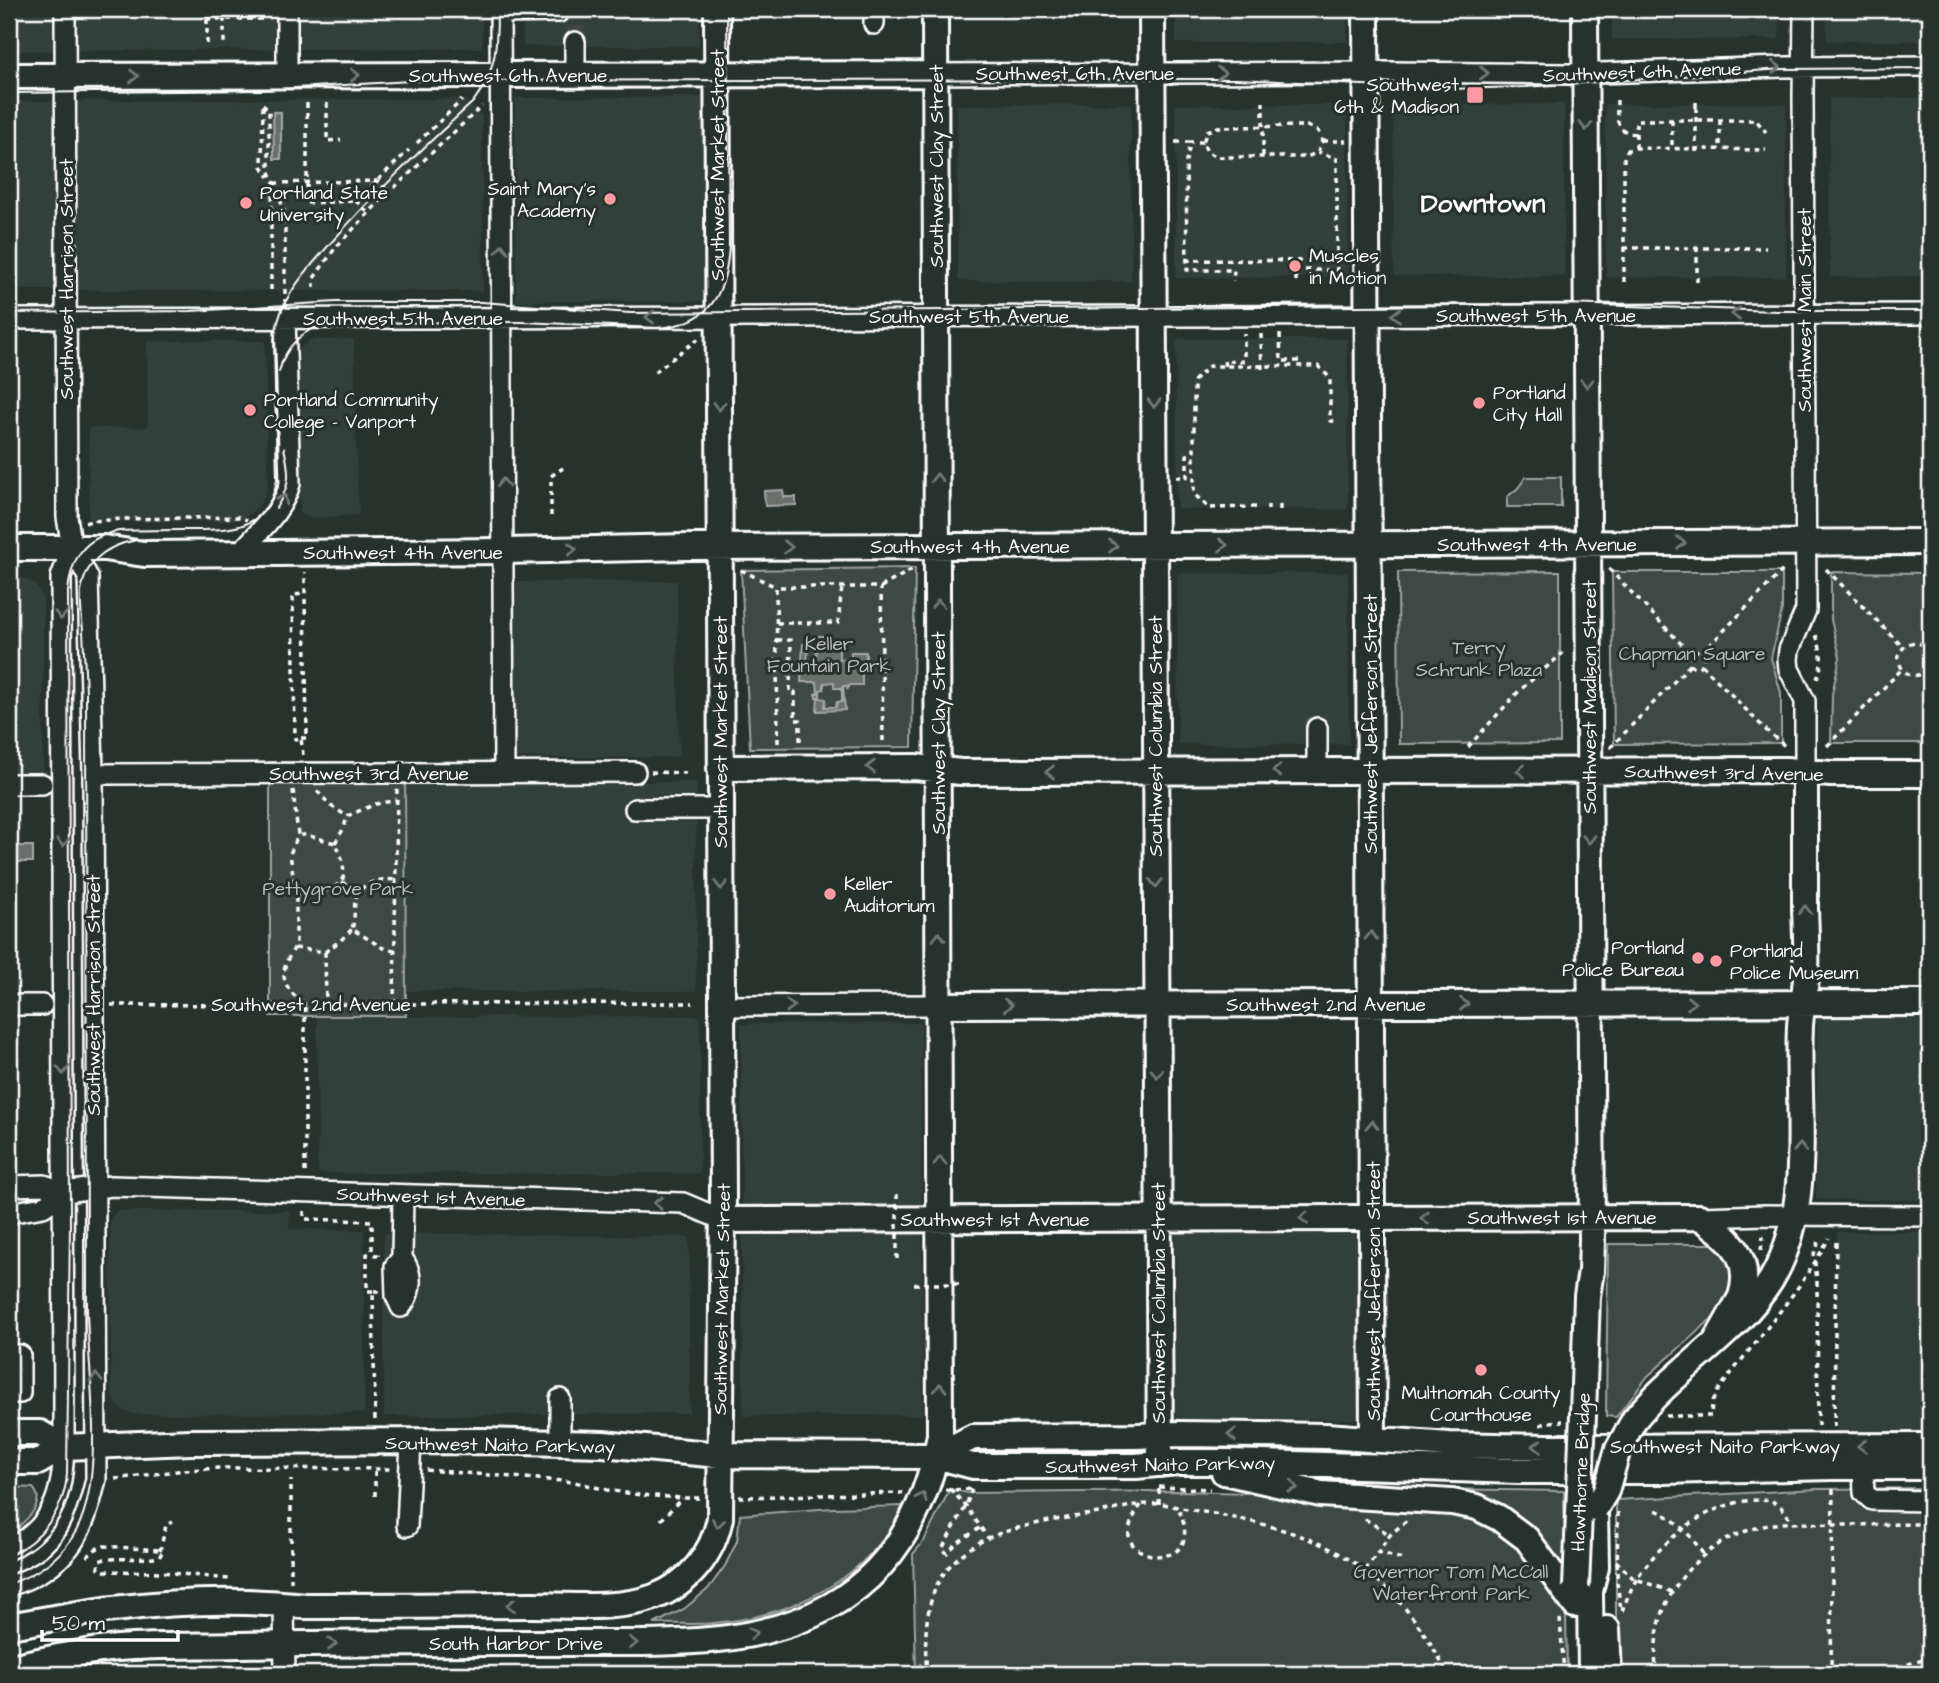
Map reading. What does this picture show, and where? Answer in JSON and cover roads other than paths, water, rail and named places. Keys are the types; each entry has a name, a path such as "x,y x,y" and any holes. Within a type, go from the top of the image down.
{"main road":[{"name":"Southwest Market Street","path":"717,9 723,1220 719,1455"},
{"name":"Southwest Clay Street","path":"935,9 941,1219 940,1435 936,1456"},
{"name":"Southwest Columbia Street","path":"1152,9 1159,1435 1166,1471"},
{"name":"Southwest Jefferson Street","path":"1366,9 1373,1440"},
{"name":"Southwest Madison Street","path":"1586,9 1591,1217"},
{"name":"Southwest 6th Avenue","path":"9,76 935,74"},
{"name":"Southwest 4th Avenue","path":"9,547 109,548 144,554 719,547 1930,542"},
{"name":"Southwest 3rd Avenue","path":"720,768 915,767 961,772 1786,770 1831,774 1930,774"},
{"name":"Southwest Main Street","path":"1794,1216 1800,1156 1800,1025 1806,978 1805,771"},
{"name":"Southwest 2nd Avenue","path":"939,1005 1930,1003"},
{"name":"Hawthorne Bridge","path":"1609,1674 1603,1561 1606,1491 1618,1449 1634,1420 1654,1413 1660,1391 1750,1308 1771,1280 1787,1249 1794,1216"},
{"name":"Hawthorne Bridge","path":"1574,1674 1566,1608 1580,1417 1596,1296 1591,1271 1591,1217"},
{"name":"Southwest 1st Avenue","path":"723,1220 1700,1217"},
{"path":"1700,1217 1722,1232 1731,1242 1742,1260 1744,1270 1741,1297 1716,1341"},
{"name":"Hawthorne Bridge","path":"1580,1417 1587,1488 1607,1508"},
{"name":"Southwest Naito Parkway","path":"9,1433 40,1433 64,1447"},
{"name":"Southwest Naito Parkway","path":"936,1456 973,1437 1159,1435 1327,1436 1449,1445 1547,1447 1829,1437 1930,1446"},
{"path":"1333,1464 1358,1454 1373,1440"},
{"name":"Southwest Naito Parkway","path":"9,1462 38,1462 64,1447 191,1442 411,1441 603,1444 719,1455 936,1456 973,1466 1136,1466 1166,1471 1333,1464 1518,1471 1930,1467"},
{"name":"South Harbor Drive","path":"9,1626 113,1609 180,1602 265,1602 287,1593 306,1606 579,1605 641,1601 671,1589 706,1557 716,1536 720,1518 719,1455"},
{"name":"South Harbor Drive","path":"9,1667 117,1648 285,1644 669,1643 749,1635 803,1619 830,1606 858,1587 879,1567 911,1525 931,1477 936,1456"},
{"path":"1166,1471 1321,1494 1452,1502 1477,1507 1506,1522 1527,1539 1566,1608"},
{"name":"Hawthorne Bridge","path":"1591,1674 1590,1591 1603,1561"}],"street":[{"name":"Southwest Harrison Street","path":"9,1587 33,1577 61,1557 76,1538 91,1503 96,1479 93,772 88,577 72,548 67,517 65,9"},
{"path":"287,9 287,76"},
{"name":"Southwest Main Street","path":"1804,9 1806,610 1789,650 1788,660 1789,669 1805,701 1805,771"},
{"path":"504,773 500,11 553,11"},
{"path":"575,42 576,75"},
{"name":"Southwest 6th Avenue","path":"935,74 1586,74 1804,66 1930,66"},
{"name":"Southwest 5th Avenue","path":"9,319 1930,314"},
{"path":"241,552 273,517 290,484 285,318"},
{"name":"Southwest Harrison Street","path":"9,1549 33,1533 48,1515 61,1486 64,1447 61,577 72,548"},
{"path":"1317,728 1317,771"},
{"name":"Southwest 3rd Avenue","path":"102,774 642,772"},
{"path":"9,784 42,784"},
{"path":"635,809 720,809"},
{"path":"9,1005 42,1005"},
{"name":"Southwest 2nd Avenue","path":"722,1006 939,1005"},
{"name":"Southwest 1st Avenue","path":"9,1186 44,1185 64,1192 112,1186 683,1203 723,1220"},
{"name":"Southwest 1st Avenue","path":"9,1213 43,1207 64,1192"},
{"path":"402,1258 403,1195"},
{"name":"Southwest 1st Avenue","path":"1700,1217 1930,1216"},
{"path":"9,1355 20,1355 20,1393 9,1393"},
{"path":"559,1444 560,1399"},
{"path":"407,1526 411,1441"},
{"path":"1863,1467 1864,1493 1871,1500 1930,1501"},
{"path":"285,1674 287,1593"}],"tunnel":[{"path":"559,12 575,13 575,42"}],"tram line":[{"path":"9,1556 31,1541 49,1522 62,1499 67,1473 70,1223 68,592 72,569 88,544 107,534 119,531 230,528 244,525 265,510 277,479 274,341 284,305 293,289 346,226 473,102 487,79 494,58 497,9"},
{"path":"279,372 290,347 302,335 327,323 523,322 657,328 675,325 702,313 712,304 719,292 724,279 729,246 727,9"},
{"path":"9,93 263,90 410,81 1237,79 1447,89 1525,87 1783,69 1930,68"},
{"path":"9,313 191,311 336,302 482,302 630,313 1566,304 1777,311 1930,311"},
{"path":"276,508 288,479 284,448"},
{"path":"9,1584 32,1574 66,1547 84,1511 89,1491 93,1427 87,1310 86,692 81,592 84,579 95,560 113,547 148,539"}],"place":[{"name":"Southwest 6th & Madison","path":"1475,95"},
{"name":"Saint Mary's Academy","path":"610,199"},
{"name":"Portland State University","path":"246,203"},
{"name":"Muscles in Motion","path":"1295,266"},
{"name":"Portland City Hall","path":"1479,403"},
{"name":"Portland Community College - Vanport","path":"250,410"},
{"name":"Keller Auditorium","path":"830,894"},
{"name":"Portland Police Bureau","path":"1698,958"},
{"name":"Portland Police Museum","path":"1716,961"},
{"name":"Multnomah County Courthouse","path":"1481,1370"}],"district":[{"name":"Downtown","path":"1483,203"}],"park label":[{"name":"Chapman Square","path":"1692,653"},
{"name":"Keller Fountain Park","path":"829,654"},
{"name":"Terry Schrunk Plaza","path":"1479,658"},
{"name":"Pettygrove Park","path":"338,888"},
{"name":"Governor Tom McCall Waterfront Park","path":"1451,1582"}]}
